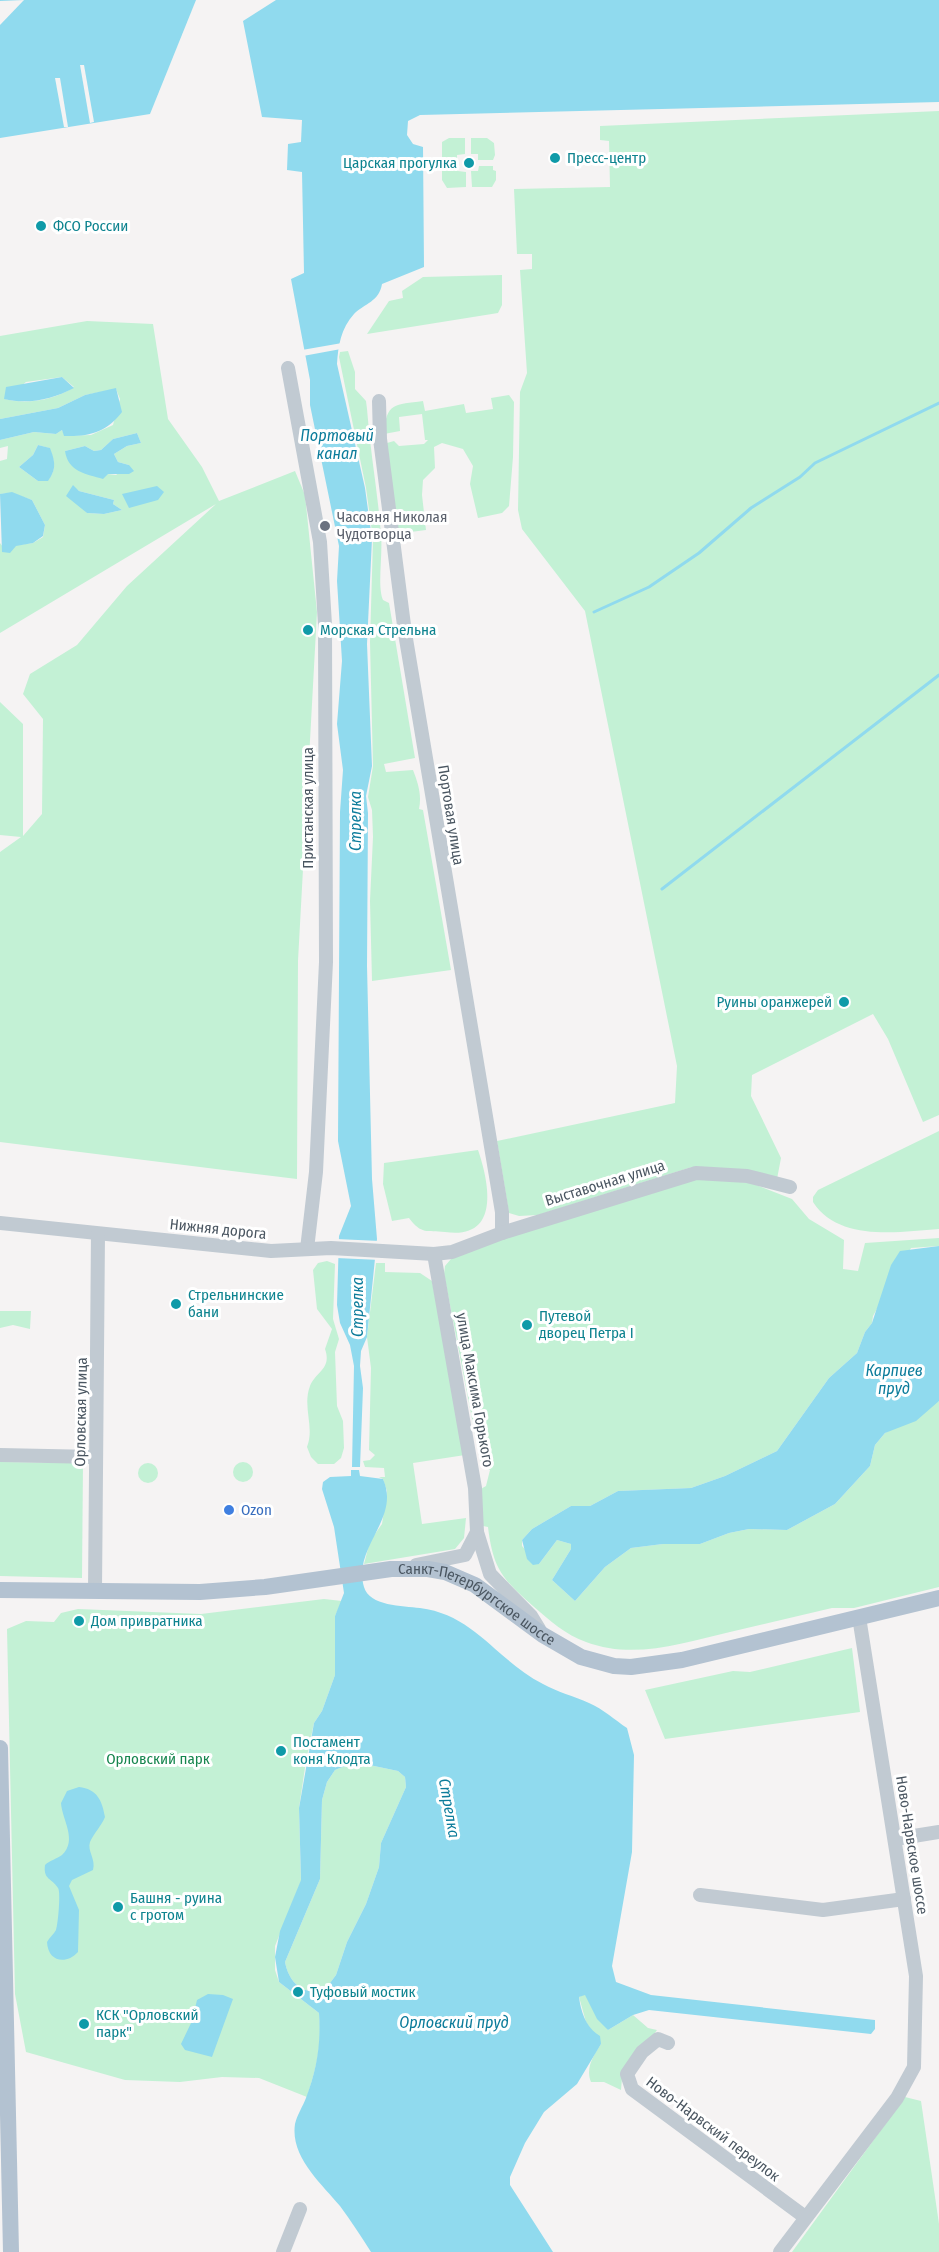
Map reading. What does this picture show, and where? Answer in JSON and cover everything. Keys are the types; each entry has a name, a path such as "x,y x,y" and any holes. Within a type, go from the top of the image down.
{"main road":[{"name":"Санкт-Петербургское шоссе","path":"0,1600 200,1602 248,1599 406,1568 428,1569 462,1578 500,1601 543,1635 581,1657 614,1666 639,1667 939,1607"},
{"name":"Санкт-Петербургское шоссе","path":"376,1575 419,1578 460,1587 557,1655 587,1668 626,1677 673,1673 939,1598"},
{"name":"Санкт-Петербургское шоссе","path":"0,1590 200,1592 333,1582"},
{"path":"0,1748 11,2252"}],"street":[{"name":"Пристанская улица","path":"288,368 320,542 325,625 326,962 316,1172 307,1250"},
{"name":"Портовая улица","path":"379,401 380,440 405,633 502,1212 502,1233"},
{"name":"Выставочная улица","path":"434,1254 452,1252 502,1233 696,1173 747,1176 790,1187"},
{"name":"Нижняя дорога","path":"0,1223 271,1251 331,1248 434,1254"},
{"name":"Орловская улица","path":"95,1591 98,1234"},
{"name":"улица Максима Горького","path":"434,1254 474,1471 477,1532 490,1574 531,1616 543,1635"},
{"path":"0,1455 96,1457"},
{"path":"406,1568 465,1555 477,1532"},
{"name":"Ново-Нарвское шоссе","path":"780,2252 897,2098 914,2067 916,1976 860,1622"},
{"path":"895,1839 939,1832"},
{"path":"700,1896 823,1910 904,1899"},
{"name":"Ново-Нарвский переулок","path":"668,2043 658,2039 642,2052 627,2074 632,2089 805,2217"},
{"path":"283,2252 300,2209"}],"green space":[{"path":"939,111 939,1115 923,1122 888,1039 873,1014 752,1075 751,1096 781,1158 777,1179 748,1171 692,1167 538,1215 519,1216 509,1213 497,1141 675,1103 677,1066 585,611 522,529 518,510 520,392 527,373 520,270 532,269 532,254 517,254 514,189 610,187 609,141 600,140 600,126"},
{"path":"449,138 465,138 465,154 457,155 457,160 442,161 442,142"},
{"path":"471,138 487,138 494,143 493,160 478,160 478,154 471,154"},
{"path":"457,165 458,171 466,172 466,187 447,188 442,180 442,166"},
{"path":"479,166 493,166 493,170 496,171 496,180 492,187 472,187 471,171 478,171"},
{"path":"502,275 502,305 498,313 367,334 389,301 403,298 402,291 423,277"},
{"path":"87,321 153,324 168,419 202,467 219,501 295,471 305,495 317,612 298,961 297,1179 0,1142 0,852 21,837 0,835 0,702 23,724 23,836 42,814 43,719 23,694 30,674 77,645 127,586 216,504 0,633 0,543 3,547 33,543 43,537 45,525 32,500 12,493 0,494 0,461 7,459 8,446 0,448 0,440 34,432 56,434 62,430 65,436 91,435 113,425 120,399 116,389 85,395 58,408 0,419 0,336","holes":["62,377 74,387 40,400 5,399 26,382","137,433 141,443 127,446 114,454 118,462 129,465 116,475 108,474 65,451 85,446 94,451 101,450 113,439","38,445 49,448 54,465 48,480 38,481 19,467 33,455","72,486 79,491 114,500 113,504 122,510 104,514 87,513 80,505"]},
{"path":"348,351 355,372 355,389 366,401 381,535 381,594 383,600 389,603 415,758 384,764 386,772 413,770 420,794 419,809 423,810 451,970 372,981 370,901 373,837 372,810 368,797 373,766 370,642 373,539 366,488 339,357 340,352"},
{"path":"509,395 514,402 509,506 502,513 478,518 470,484 473,466 463,449 442,443 434,447 435,468 423,480 422,495 426,530 395,534 387,443 394,441 399,446 424,444 428,440 425,440 422,414 399,417 400,431 384,434 390,411 399,405 423,401 425,411 464,404 466,413 493,409 491,398"},
{"path":"939,1131 939,1229 870,1232 853,1229 838,1224 824,1215 813,1202 813,1197 818,1190"},
{"path":"478,1150 486,1179 487,1207 483,1219 475,1227 463,1232 429,1231 417,1227 409,1218 392,1221 383,1184 384,1163"},
{"path":"699,1178 751,1183 792,1199 809,1219 844,1240 843,1269 858,1271 865,1243 939,1238 939,1246 911,1248 873,1316 872,1323 865,1332 857,1353 829,1378 777,1451 725,1476 691,1488 618,1491 590,1506 571,1506 532,1529 522,1540 522,1546 539,1564 557,1540 571,1544 571,1549 552,1580 575,1601 605,1567 631,1548 663,1544 700,1544 729,1533 749,1529 787,1530 835,1504 870,1466 875,1445 885,1433 939,1401 939,1587 854,1608 832,1608 676,1645 640,1650 604,1647 579,1639 552,1622 506,1580 496,1563 488,1527 483,1526 479,1490 486,1486 490,1470 481,1465 444,1274 445,1266 451,1259 503,1238"},
{"path":"327,1261 335,1264 333,1319 339,1339 335,1352 337,1406 343,1421 344,1448 341,1458 334,1464 318,1464 311,1457 307,1447 310,1432 307,1402 310,1386 325,1366 327,1356 325,1349 332,1329 317,1309 313,1270 318,1263"},
{"path":"376,1263 385,1263 385,1272 420,1273 432,1281 465,1455 413,1463 422,1524 466,1518 464,1538 455,1549 364,1564 370,1541 382,1524 387,1491 383,1479 379,1477 385,1477 384,1468 365,1467 363,1461 370,1460 375,1455 369,1450 371,1368 367,1337"},
{"path":"0,1311 31,1311 30,1329 13,1325 0,1328"},
{"path":"0,1462 83,1463 82,1578 0,1576"},
{"path":"243,1462 250,1465 253,1472 250,1479 243,1482 236,1479 233,1472 236,1465"},
{"path":"148,1463 155,1466 158,1473 155,1480 148,1483 141,1480 138,1473 141,1466"},
{"name":"Орловский парк","path":"324,1599 342,1601 335,1616 335,1675 322,1711 314,1723 306,1761 299,1808 301,1881 275,1946 275,1970 279,1982 319,2013 318,2055 307,2097 259,2078 222,2077 180,2082 125,2080 26,2052 15,1994 7,1629 26,1621 54,1622 61,1613 78,1609 201,1614"},
{"path":"852,1648 860,1712 665,1739 645,1690 733,1671 750,1672"},
{"path":"355,1762 398,1771 405,1777 406,1787 381,1843 379,1867 366,1904 347,1942 336,1975 324,1991 310,1991 298,1986 290,1976 285,1962 320,1879 322,1800 327,1782 335,1770"},
{"path":"585,1994 608,2030 633,2015 648,2028 657,2030 622,2078 621,2090 604,2082 591,2082 589,2077 593,2057 601,2044 586,2022 579,1997"},
{"path":"905,2097 921,2101 939,2224 939,2252 792,2252"}],"water":[{"path":"0,0 196,0 150,114 0,138"},
{"path":"276,0 939,0 939,102 420,115 408,121 407,135 413,144 423,147 424,267 382,284 375,299 354,314 341,338 337,364 365,488 372,539 367,644 372,766 366,796 368,813 367,966 372,1179 377,1239 367,1337 361,1351 360,1366 363,1388 360,1467 352,1467 354,1366 350,1345 340,1323 337,1305 339,1236 351,1206 338,1141 340,812 343,770 337,724 342,661 337,581 339,546 310,405 310,380 291,279 304,273 302,172 287,170 288,144 301,142 302,120 262,117 243,21"},
{"path":"62,377 74,388 40,400 4,399 6,387"},
{"path":"116,388 122,412 104,429 73,436 64,436 62,430 56,434 34,432 0,440 0,419 58,408 85,395"},
{"path":"137,433 141,443 127,446 114,454 118,462 129,465 134,471 129,474 108,474 103,479 79,471 70,464 67,458 65,451 85,446 94,451 101,450 113,439"},
{"path":"38,445 50,448 53,457 54,469 48,481 38,481 19,467 33,455"},
{"path":"73,485 79,491 114,500 113,504 122,510 104,514 87,513 66,496"},
{"path":"157,486 164,492 158,500 129,508 122,494"},
{"path":"12,492 32,500 45,525 43,536 33,543 16,546 10,553 2,552 0,494"},
{"name":"Карпиев пруд","path":"939,1246 939,1401 916,1421 885,1433 875,1445 870,1466 835,1504 787,1530 749,1529 729,1533 700,1544 663,1544 631,1548 605,1567 575,1601 552,1580 571,1549 571,1544 557,1540 539,1564 533,1565 527,1559 522,1540 532,1529 571,1506 590,1506 618,1491 691,1488 725,1476 777,1451 829,1378 857,1353 865,1332 872,1323 891,1265 900,1251"},
{"name":"Орловский пруд","path":"351,1470 359,1470 360,1476 383,1479 387,1493 382,1520 364,1559 362,1573 364,1587 372,1598 388,1604 439,1612 456,1619 526,1674 548,1687 594,1705 627,1728 634,1755 632,1852 612,1966 616,1982 651,1995 875,2020 875,2029 871,2034 649,2010 633,2015 608,2030 597,2019 585,1995 579,1997 585,2019 591,2029 600,2036 601,2044 577,2084 544,2112 525,2143 510,2177 510,2185 553,2252 371,2252 340,2206 309,2169 297,2148 295,2124 313,2077 319,2046 319,2013 279,1982 275,1957 280,1931 301,1880 299,1808 314,1723 322,1711 335,1675 335,1616 344,1593 334,1527 322,1489 323,1482 330,1477 351,1476","holes":["355,1762 398,1771 405,1777 406,1787 381,1843 379,1867 366,1904 347,1942 336,1975 324,1991 303,1989 290,1976 285,1962 320,1879 322,1800 327,1782 335,1770"]},
{"path":"79,1787 90,1790 98,1796 105,1817 90,1842 93,1870 72,1880 69,1886 79,1910 78,1952 63,1960 54,1957 48,1949 47,1942 57,1927 59,1891 45,1874 45,1865 62,1855 67,1849 69,1836 61,1803 67,1791"},
{"path":"208,1994 223,1995 233,1999 212,2057 185,2050 181,2044 192,2021 197,2000"}],"pier":[{"path":"24,0 0,25 0,1"},
{"path":"80,65 84,65 94,122 90,123"},
{"path":"55,78 60,78 68,127 64,127"},
{"path":"342,343 341,349 303,356 302,350"},
{"path":"336,1239 380,1241 380,1260 336,1258"}],"waterway":[{"path":"594,612 649,587 699,553 751,508 800,477 815,463 939,403"},
{"path":"662,889 939,675"}],"place":[{"name":"Пресс-центр","path":"555,158"},
{"name":"Царская прогулка","path":"469,163"},
{"name":"ФСО России","path":"41,226"},
{"name":"Часовня Николая Чудотворца","path":"325,526"},
{"name":"Морская Стрельна","path":"308,630"},
{"name":"Руины оранжерей","path":"844,1002"},
{"name":"Стрельнинские бани","path":"176,1304"},
{"name":"Путевой дворец Петра I","path":"527,1325"},
{"name":"Ozon","path":"229,1510"},
{"name":"Дом привратника","path":"79,1621"},
{"name":"Постамент коня Клодта","path":"281,1751"},
{"name":"Башня - руина с гротом","path":"118,1907"},
{"name":"Туфовый мостик","path":"298,1992"},
{"name":"КСК \"Орловский парк\"","path":"84,2024"}],"water label":[{"name":"Портовый канал","path":"337,444"},
{"name":"Стрелка","path":"355,821"},
{"name":"Стрелка","path":"357,1307"},
{"name":"Стрелка","path":"450,1808"}]}
